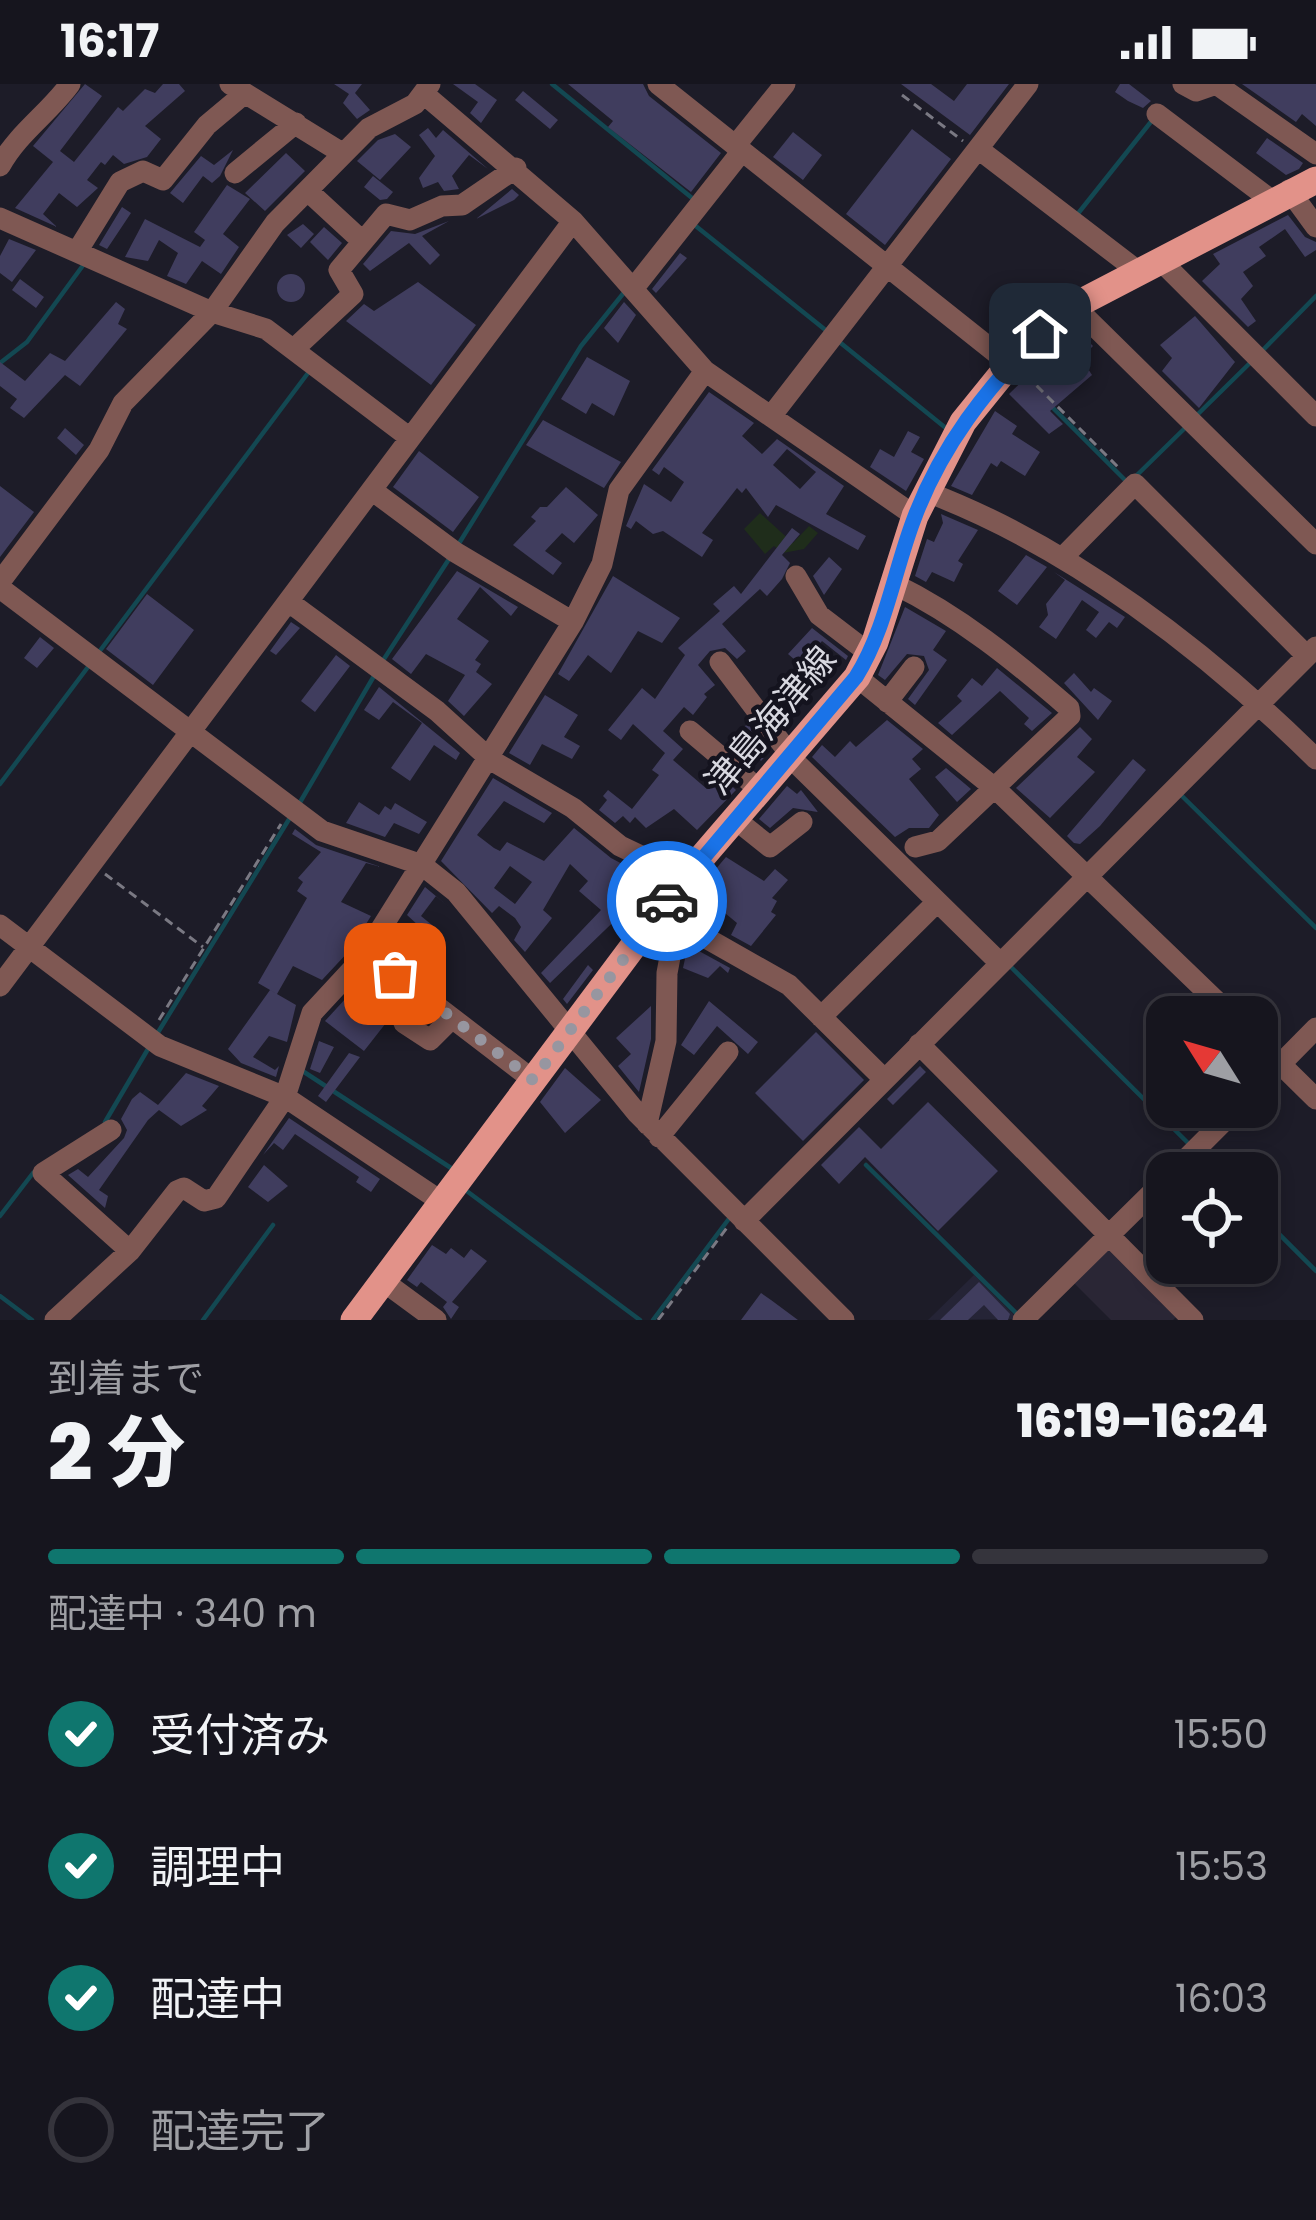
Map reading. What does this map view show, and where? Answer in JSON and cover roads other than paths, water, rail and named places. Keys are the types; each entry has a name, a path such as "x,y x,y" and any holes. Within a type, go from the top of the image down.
{"main road":[{"name":"津島海津線","path":"354,1320 571,1029 669,924 685,877 791,758 864,666 921,504 963,422 1012,363 1074,306 1316,180"}],"street":[{"path":"1,160 70,84"},
{"path":"658,84 1012,363"},
{"path":"633,289 785,84"},
{"path":"772,415 980,152 1028,84"},
{"path":"1183,84 1196,91 1216,84 1316,154"},
{"path":"78,250 121,182 143,171 163,180 237,89 342,153"},
{"path":"844,1320 653,1130 456,892 422,866 322,831 0,585 99,450 123,404 212,312 275,223 342,153 427,89 573,221 705,371 921,504 988,515 1063,557 1260,703 1316,759"},
{"path":"1157,114 1280,195 1316,227"},
{"path":"236,172 296,123"},
{"path":"980,152 1149,266 1316,416"},
{"path":"294,350 353,294 339,270 386,214 410,220 442,206 462,205 516,168"},
{"path":"309,192 361,240"},
{"path":"0,218 212,312 266,329 410,439"},
{"path":"0,986 573,221"},
{"path":"1074,306 1316,544"},
{"path":"55,1320 130,1251 178,1191 184,1188 204,1201 216,1198 285,1097 312,1013 366,952 573,622 602,564 619,490 705,371"},
{"path":"741,1217 1311,651 1135,484 1063,557"},
{"path":"373,491 455,552 573,622"},
{"path":"796,576 819,615 864,666 887,702 997,790 1212,996"},
{"path":"894,584 926,600 1024,668 1069,708 1070,716 997,790 932,845 915,847"},
{"path":"289,602 437,711 490,760 573,808 620,846 685,877"},
{"path":"720,662 791,758 1000,963"},
{"path":"887,702 914,668"},
{"path":"690,731 761,791"},
{"path":"735,819 770,847 802,822"},
{"path":"821,1017 937,902"},
{"path":"653,1130 666,1041 669,924 760,964 884,1079"},
{"path":"0,925 149,1037 285,1097 442,1202"},
{"path":"366,952 533,1080"},
{"path":"404,1023 430,1040 452,1018"},
{"path":"1278,1067 1316,1028"},
{"path":"919,1044 1193,1320"},
{"path":"653,1130 728,1052"},
{"path":"1278,1061 1316,1100"},
{"path":"1194,1152 1217,1128"},
{"path":"111,1130 43,1173 130,1251"},
{"path":"1023,1320 1146,1200"},
{"path":"383,1281 436,1320"}],"waterway":[{"path":"552,84 692,198"},
{"path":"1076,216 1154,118"},
{"path":"692,223 828,332"},
{"path":"0,363 27,342 84,264"},
{"path":"458,545 581,346 626,290"},
{"path":"1261,352 1316,296"},
{"path":"837,340 947,429"},
{"path":"1197,415 1253,360"},
{"path":"99,652 311,369"},
{"path":"1049,404 1126,481"},
{"path":"1137,475 1185,428"},
{"path":"382,662 451,556"},
{"path":"0,784 91,663"},
{"path":"299,804 374,676"},
{"path":"1182,796 1316,928"},
{"path":"157,1034 291,816"},
{"path":"1011,967 1190,1145"},
{"path":"105,1122 148,1049"},
{"path":"301,1070 451,1168"},
{"path":"866,1165 1018,1315"},
{"path":"0,1216 33,1173"},
{"path":"464,1189 640,1320"},
{"path":"653,1320 728,1220"},
{"path":"203,1320 273,1225"},
{"path":"1278,1233 1316,1271"},
{"path":"0,1296 32,1320"}]}
